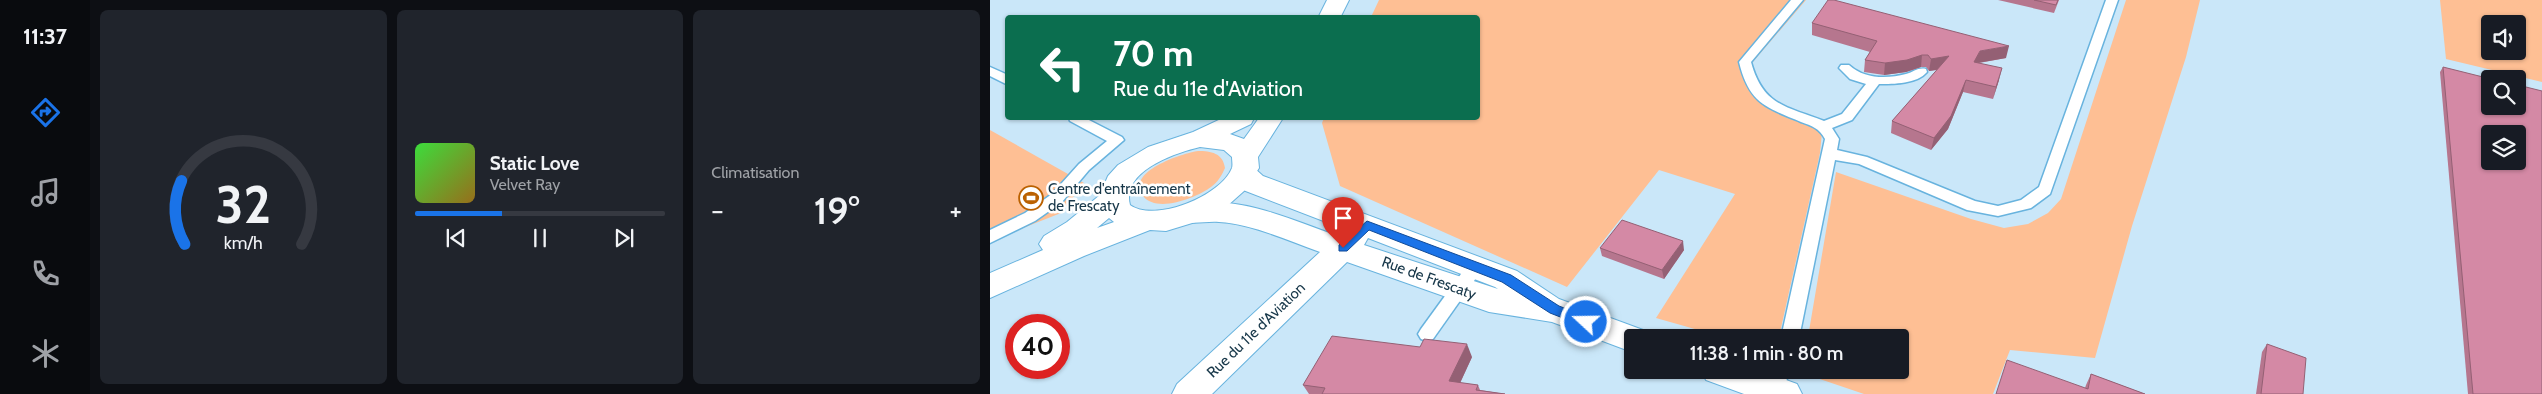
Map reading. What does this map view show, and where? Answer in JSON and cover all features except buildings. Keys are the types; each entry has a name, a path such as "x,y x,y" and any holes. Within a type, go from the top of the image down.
{"street":[{"path":"1330,15 1338,0"},
{"path":"990,282 1078,229 1114,198 1118,185 1128,172 1142,160 1180,143 1200,139 1238,120"},
{"path":"1114,198 1118,209 1128,217 1146,221 1167,220 1190,214 1226,195 1270,120"},
{"name":"Rue de Frescaty","path":"1200,139 1231,142 1241,148 1245,165 1253,183 1367,225 1467,278 1488,300 1554,310 1624,336"},
{"name":"Rue de Frescaty","path":"1190,214 1219,212 1260,220 1343,248 1467,278"},
{"path":"990,286 1074,248 1146,221"},
{"name":"Rue du 11e d'Aviation","path":"1189,394 1367,225"},
{"path":"1755,379 1780,385"}],"lane":[{"path":"1792,329 1832,139 1824,126 1767,103 1750,82 1745,62 1797,0"},
{"path":"1830,154 1862,160 1972,206 1998,211 2026,204 2045,190 2112,0"},
{"path":"1845,68 1851,75 1862,79 1903,80 1915,77 1921,72"},
{"path":"990,71 1005,79"},
{"path":"1824,126 1847,117 1876,79"},
{"path":"990,237 1030,217 1057,198 1084,167 1117,140 1079,120"},
{"path":"1428,334 1467,278"}],"shaded area":[{"path":"1379,0 1806,0 1752,63 1761,88 1768,96 1787,108 1823,121 1820,153 1781,329 1695,329 1656,318 1735,194 1659,170 1567,287 1340,186 1322,123 1323,120 1480,120 1480,15 1372,15"},
{"path":"2126,0 2200,0 2186,57 2132,226 2095,358 2010,350 1993,394 1864,394 1820,379 1909,379 1909,329 1809,329 1836,172 1971,219 2004,228 2028,224 2048,213 2061,199"},
{"path":"2440,0 2542,0 2542,82 2526,78 2526,70 2492,70 2446,59"},
{"name":"Centre d'entraînement de Frescaty","path":"990,130 1084,183 1061,213 990,241"},
{"path":"1198,151 1216,154 1224,163 1224,171 1213,185 1197,195 1167,204 1149,201 1143,196 1139,187 1141,179 1148,172 1169,160"}],"place":[{"name":"Centre d'entraînement de Frescaty","path":"1031,198"}],"route":[{"path":"1343,248 1367,225 1506,278 1554,310 1586,322"}]}
